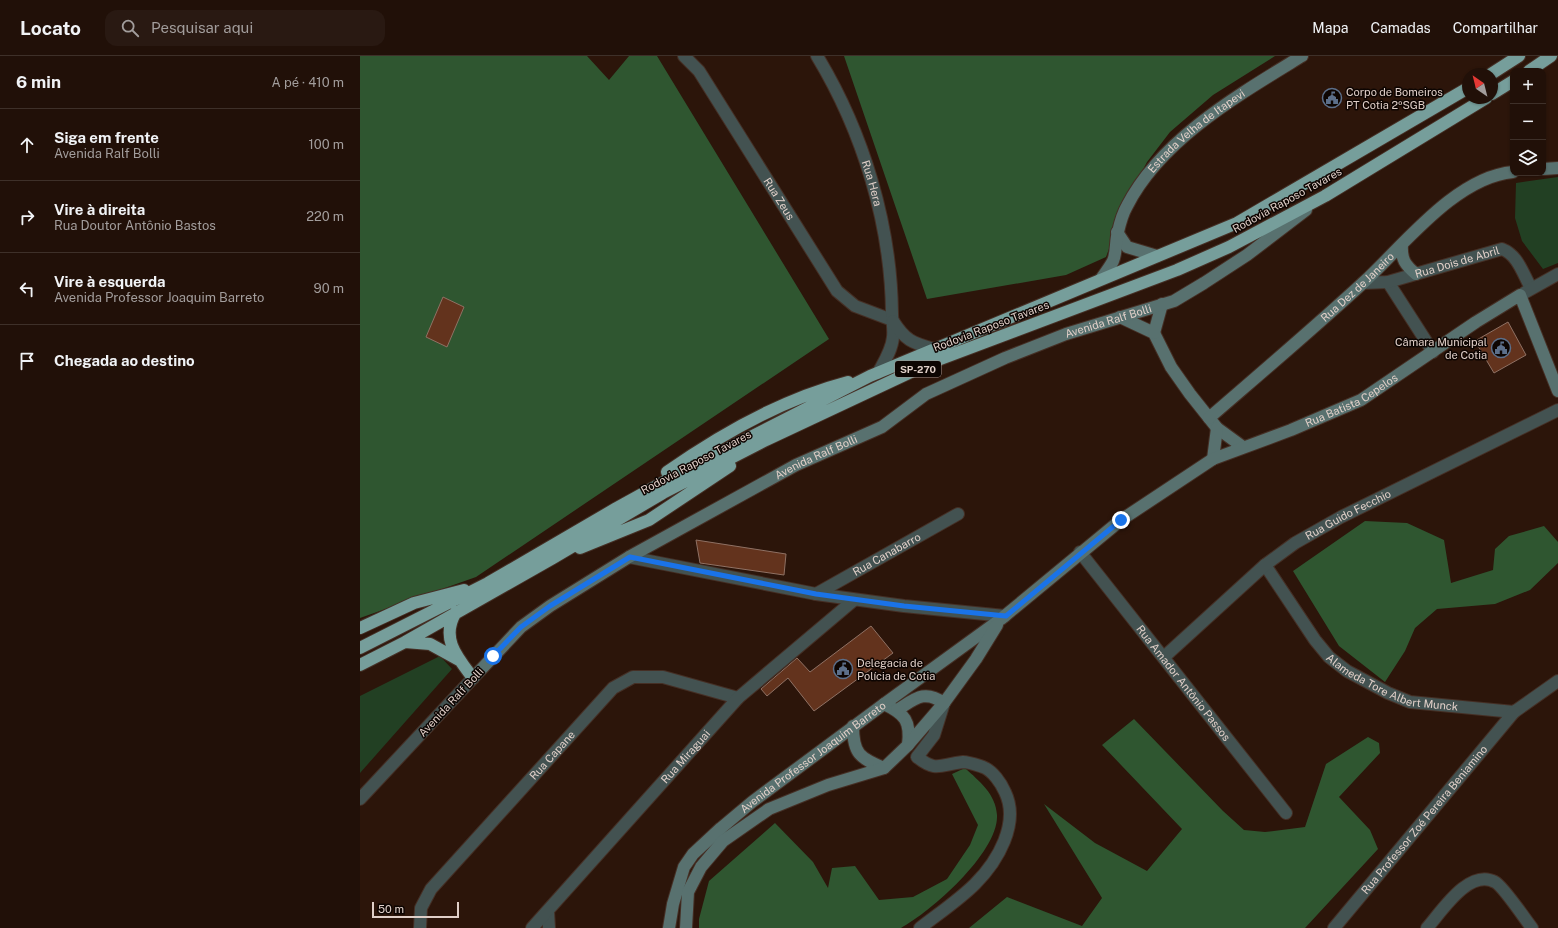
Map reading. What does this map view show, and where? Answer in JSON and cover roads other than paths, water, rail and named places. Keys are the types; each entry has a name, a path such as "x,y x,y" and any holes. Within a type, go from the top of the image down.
{"highway":[{"path":"1498,70 1519,56"},
{"path":"1533,68 1551,56"},
{"path":"1498,90 1510,83"},
{"name":"Rodovia Raposo Tavares","path":"360,648 488,583 680,473 874,374 1237,223 1462,92"},
{"name":"Rodovia Raposo Tavares","path":"456,612 553,558 598,542 649,520 766,440 930,363 1177,270 1229,247 1325,196 1476,104"},
{"path":"360,628 414,603 488,583"},
{"path":"456,612 450,622 448,634 459,660 473,678"},
{"path":"360,665 405,642 456,612"},
{"path":"405,642 430,644 459,660"}],"main road":[{"name":"Estrada Velha de Itapevi","path":"1101,279 1112,262 1116,251 1118,232 1126,207 1139,185 1167,152 1219,109 1302,56"},
{"path":"1546,169 1558,168"},
{"name":"Rua Dez de Janeiro","path":"1213,423 1363,283 1423,223 1452,199 1483,180 1510,173"},
{"name":"Avenida Ralf Bolli","path":"473,678 521,627 550,606 630,557 796,464 882,427 926,394 1005,358 1066,334 1174,301 1247,255 1325,196"},
{"path":"1118,232 1127,246 1156,256"},
{"path":"1402,245 1401,255 1405,266 1416,274"},
{"path":"1520,295 1558,391"},
{"name":"Rua Batista Cepelos","path":"1213,459 1298,427 1360,400 1476,322 1520,295"},
{"path":"1154,333 1162,304"},
{"path":"1120,317 1154,333 1171,367 1213,423 1243,447"},
{"path":"1213,423 1213,459"},
{"name":"Avenida Professor Joaquim Barreto","path":"669,928 678,881 684,867 693,854 752,802 853,726 1003,618 1080,552 1121,520 1213,459"},
{"name":"Avenida Professor Joaquim Barreto","path":"686,928 688,892 701,867 723,841 769,809 828,785 884,768 908,746 944,703 1003,618"},
{"path":"897,710 926,695 934,696 944,703"},
{"path":"884,704 897,710 905,719 910,729 908,746"},
{"path":"853,726 853,741 857,752 865,760 884,768"}],"street":[{"name":"Rua Zeus","path":"684,56 699,71 836,291 855,306 892,320"},
{"name":"Rua Hera","path":"817,56 859,141 878,207 892,278 893,337 889,354 874,374"},
{"name":"Rua Dois de Abril","path":"1363,283 1388,282 1502,249 1514,256 1531,288"},
{"path":"1520,295 1558,274"},
{"path":"1388,282 1433,352"},
{"path":"892,320 902,334 914,344 934,349"},
{"name":"Rua Guido Fecchio","path":"1164,657 1265,565 1294,543 1341,517 1558,410"},
{"name":"Rua Canabarro","path":"816,594 958,514"},
{"name":"Rua Amador Antônio Passos","path":"1080,552 1286,813"},
{"path":"630,557 816,594 1003,618"},
{"name":"Alameda Tore Albert Munck","path":"1265,565 1315,640 1329,657 1347,671 1388,693 1410,702 1514,712"},
{"name":"Rua Miraguai","path":"532,928 738,698 854,600"},
{"name":"Rua Capane","path":"420,928 421,908 431,889 613,688 633,678 663,677 738,698"},
{"name":"Avenida Ralf Bolli","path":"360,799 473,678"},
{"path":"1514,712 1558,681"},
{"path":"920,928 979,879 992,864 1003,843 1011,819 1010,802 1000,782 985,768 964,762 940,767 929,766 917,757 934,735 944,703"},
{"name":"Rua Professor Zoé Pereira Beniamino","path":"1334,928 1514,712"},
{"path":"1427,928 1465,885 1481,878 1496,883 1532,928"},
{"path":"548,911 549,928"}],"place":[{"name":"Corpo de Bomeiros PT Cotia 2ºSGB","path":"1332,98"},
{"name":"Câmara Municipal de Cotia","path":"1501,348"},
{"name":"Delegacia de Polícia de Cotia","path":"843,669"}]}
